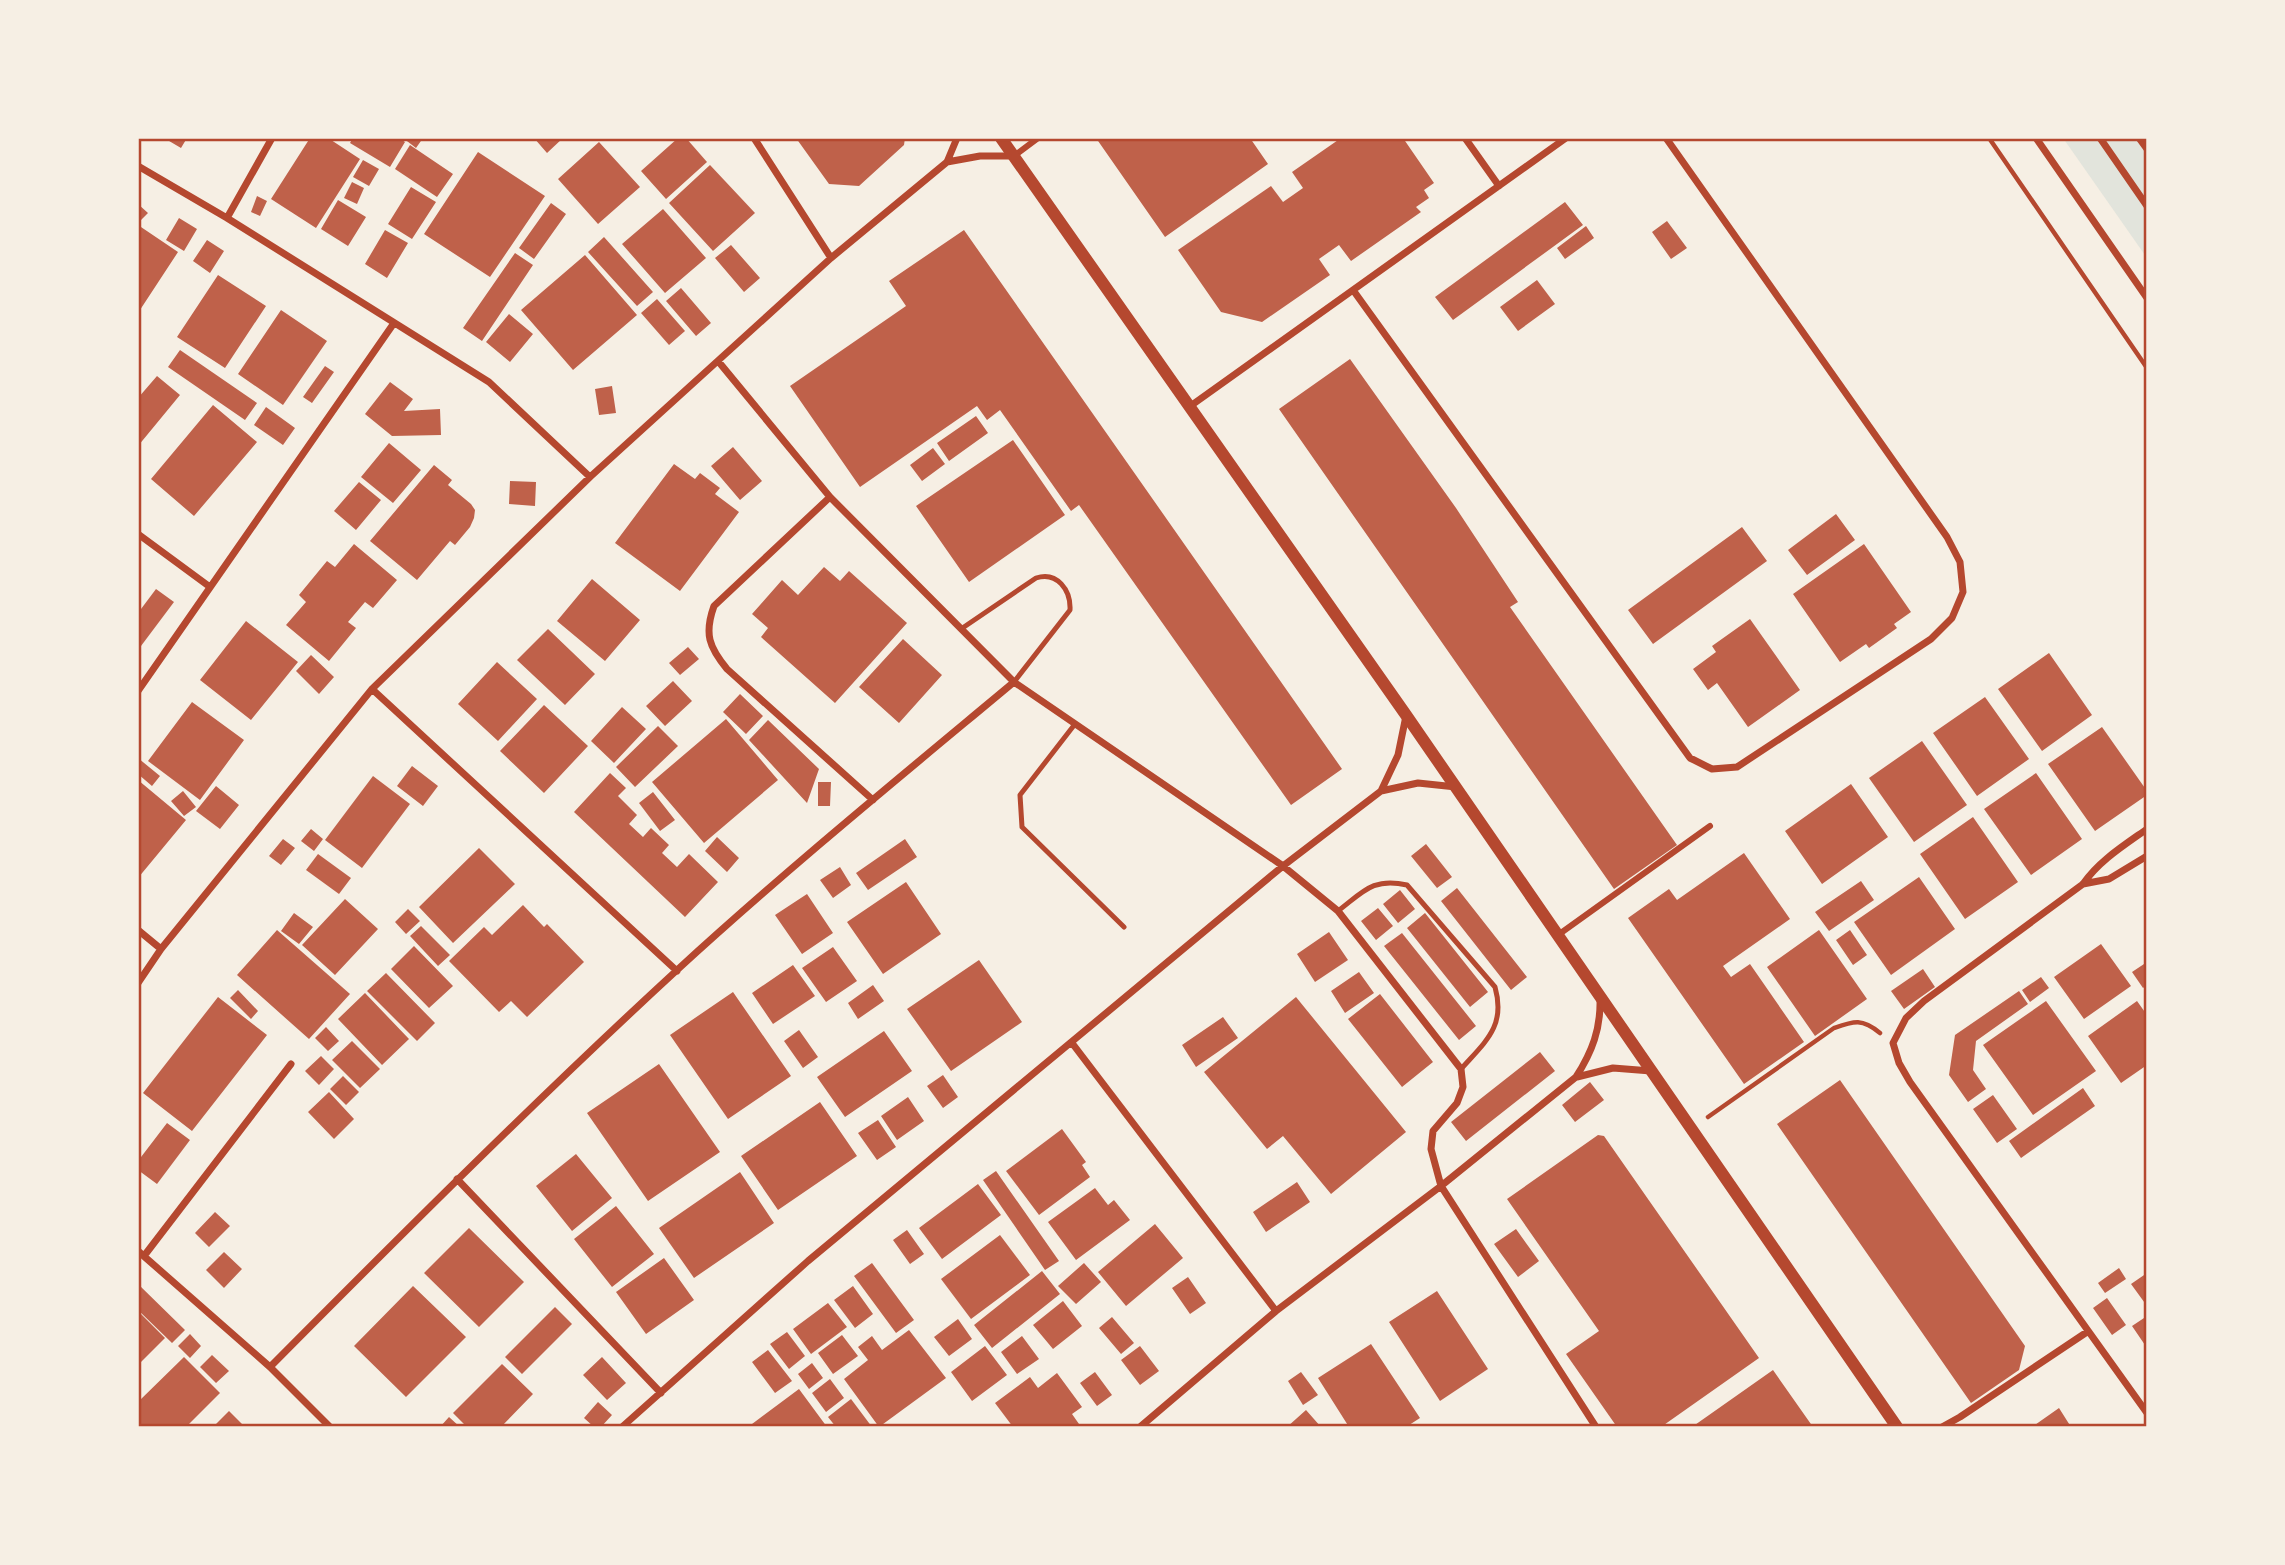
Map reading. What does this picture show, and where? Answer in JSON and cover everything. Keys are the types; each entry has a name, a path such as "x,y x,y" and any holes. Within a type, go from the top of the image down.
{"street":[{"path":"228,218 272,138"},
{"path":"754,138 831,258"},
{"path":"138,983 161,949 373,689 590,477 831,258 947,162 957,138"},
{"path":"1001,138 1693,1127 1897,1427"},
{"path":"947,162 980,156 1014,156 1038,138"},
{"path":"1465,138 1499,186"},
{"path":"1189,407 1566,138"},
{"path":"1353,290 1690,758 1712,769 1737,767 1931,639 1952,618 1963,592 1960,562 1947,537 1666,138"},
{"path":"2036,138 2147,298"},
{"path":"2100,138 2147,206"},
{"path":"2139,138 2147,149"},
{"path":"138,166 228,218 489,382 590,477"},
{"path":"138,691 394,323"},
{"path":"718,361 830,497 1014,682 1283,866 1338,911 1461,1069 1463,1087 1457,1102 1433,1131 1431,1149 1441,1186 1596,1427"},
{"path":"830,497 714,606 709,622 709,640 715,654 727,669 873,800"},
{"path":"138,534 210,587"},
{"path":"270,1367 457,1179 677,971 873,800 1014,682"},
{"path":"373,689 677,971"},
{"path":"1381,791 1398,755 1406,715"},
{"path":"622,1427 808,1261 1283,866 1381,791 1418,783 1456,787"},
{"path":"1558,935 1710,826"},
{"path":"2147,829 2104,860 2083,884 1924,1001 1906,1018 1893,1044 1899,1063 1910,1082 2147,1413"},
{"path":"2083,884 2109,879 2147,856"},
{"path":"138,930 161,949"},
{"path":"1140,1427 1276,1311 1441,1186 1576,1077 1590,1054 1599,1029 1600,996"},
{"path":"1072,1043 1276,1311"},
{"path":"291,1064 141,1254 270,1367 330,1427"},
{"path":"1576,1077 1613,1068 1653,1072"},
{"path":"457,1179 661,1393"},
{"path":"1941,1427 2087,1332"}],"lane":[{"path":"961,629 1036,578 1045,575 1054,577 1061,583 1069,596 1070,610 1014,682"},
{"path":"1075,724 1020,795 1022,827 1124,926"},
{"path":"1338,911 1373,885 1389,881 1407,885 1495,987 1500,1004 1496,1024 1488,1039 1461,1069"}],"path":[{"path":"1990,138 2147,368"},
{"path":"1693,1127 1834,1028 1853,1021 1869,1024 1893,1044"}],"shaded area":[{"path":"2063,138 2147,138 2147,258"}],"building":[{"path":"164,138 187,138 181,148"},
{"path":"310,138 328,138 360,159 316,228 271,199"},
{"path":"353,138 399,138 405,142 390,167 350,143"},
{"path":"403,138 423,138 416,148"},
{"path":"534,138 563,138 547,153"},
{"path":"678,138 686,138 707,162 666,199 641,171"},
{"path":"796,138 905,138 904,145 859,186 829,184"},
{"path":"1096,138 1250,138 1268,164 1165,237"},
{"path":"1341,138 1403,138 1434,183 1424,190 1429,198 1416,207 1421,212 1351,261 1339,245 1319,259 1330,275 1262,322 1221,312 1178,250 1271,186 1283,202 1303,188 1292,172"},
{"path":"599,142 640,187 598,224 558,179"},
{"path":"410,145 453,174 437,197 395,169"},
{"path":"478,152 545,196 490,277 424,234"},
{"path":"363,160 379,169 369,186 353,177"},
{"path":"710,165 755,213 713,251 669,203"},
{"path":"352,182 364,188 357,204 344,198"},
{"path":"411,187 436,202 412,239 388,224"},
{"path":"257,196 267,201 260,216 251,212"},
{"path":"338,200 366,217 348,246 321,229"},
{"path":"1565,202 1583,225 1453,320 1435,297"},
{"path":"551,203 566,214 534,259 519,248"},
{"path":"138,204 148,213 138,223"},
{"path":"663,209 706,258 665,293 622,244"},
{"path":"179,218 197,229 184,251 166,240"},
{"path":"1667,221 1687,248 1671,259 1652,232"},
{"path":"138,225 178,252 138,313"},
{"path":"1586,226 1594,238 1565,259 1557,248"},
{"path":"385,230 408,243 387,278 365,264"},
{"path":"964,230 1342,769 1291,805 1079,505 1071,511 1000,410 987,420 977,406 860,487 790,386 906,306 889,281"},
{"path":"604,237 653,292 637,306 588,252"},
{"path":"207,240 224,251 210,273 193,261"},
{"path":"731,245 760,278 744,292 715,258"},
{"path":"515,253 533,265 482,341 463,328"},
{"path":"585,255 637,315 573,370 521,310"},
{"path":"218,275 266,306 225,368 177,337"},
{"path":"1537,280 1555,304 1518,331 1500,307"},
{"path":"681,288 711,323 696,336 666,301"},
{"path":"657,299 685,331 669,345 641,313"},
{"path":"281,310 327,341 283,405 238,374"},
{"path":"509,314 533,334 510,362 486,342"},
{"path":"180,350 257,403 245,420 168,367"},
{"path":"1350,359 1456,508 1518,602 1510,607 1677,845 1614,889 1279,409"},
{"path":"325,366 334,372 312,403 303,397"},
{"path":"157,376 180,395 138,446 138,398"},
{"path":"390,382 413,399 404,411 440,409 441,435 392,436 365,414"},
{"path":"612,386 616,413 599,415 595,389"},
{"path":"213,405 257,442 194,516 151,479"},
{"path":"266,407 295,428 283,445 254,425"},
{"path":"976,416 988,433 949,461 937,443"},
{"path":"1013,440 1065,515 969,582 916,506"},
{"path":"389,443 421,470 393,503 361,477"},
{"path":"733,447 762,481 740,500 711,466"},
{"path":"933,448 945,464 922,481 910,465"},
{"path":"674,464 695,479 700,473 720,488 715,494 739,512 680,591 615,543"},
{"path":"434,465 452,480 448,485 471,504 475,510 474,518 455,545 450,541 417,580 370,541"},
{"path":"510,481 536,482 535,506 509,504"},
{"path":"359,482 381,500 356,530 334,511"},
{"path":"1836,514 1855,540 1807,575 1788,550"},
{"path":"1742,527 1767,561 1653,644 1628,610"},
{"path":"354,544 397,580 373,608 365,602 348,622 356,628 329,661 286,625 306,602 299,595 327,561 335,567"},
{"path":"1864,544 1911,612 1894,624 1897,628 1869,648 1866,644 1840,662 1793,594"},
{"path":"824,567 840,581 849,571 907,623 835,703 761,637 768,628 752,614 782,580 798,595"},
{"path":"592,579 640,620 605,661 557,621"},
{"path":"156,589 174,602 141,646 138,644 138,613"},
{"path":"1750,619 1800,690 1748,727 1717,683 1708,690 1693,669 1716,652 1712,646"},
{"path":"246,621 298,662 251,720 200,680"},
{"path":"548,629 595,674 565,705 517,660"},
{"path":"903,639 942,675 899,723 859,687"},
{"path":"688,647 699,659 680,675 669,663"},
{"path":"2049,653 2092,715 2042,751 1998,689"},
{"path":"311,655 334,677 319,694 296,671"},
{"path":"497,662 537,699 498,741 458,704"},
{"path":"673,681 692,701 665,726 646,706"},
{"path":"740,694 763,716 746,734 723,712"},
{"path":"1985,697 2029,759 1977,796 1933,733"},
{"path":"192,702 244,740 200,800 148,761"},
{"path":"544,705 588,746 544,793 500,751"},
{"path":"622,707 646,729 614,763 591,741"},
{"path":"726,719 778,780 704,843 652,782"},
{"path":"768,720 819,769 807,803 749,740"},
{"path":"658,726 678,746 635,787 616,767"},
{"path":"2102,727 2147,791 2147,795 2095,831 2048,764"},
{"path":"1922,741 1967,805 1914,842 1869,778"},
{"path":"138,758 160,776 152,786 138,774"},
{"path":"412,766 438,786 423,806 397,786"},
{"path":"610,773 626,788 618,796 637,815 629,824 643,837 651,828 669,845 662,853 677,867 689,854 718,882 685,917 574,812"},
{"path":"2036,773 2082,839 2031,875 1984,809"},
{"path":"373,776 410,804 362,868 325,840"},
{"path":"138,780 186,820 138,878"},
{"path":"818,782 831,782 830,806 818,806"},
{"path":"1851,784 1888,837 1822,884 1785,831"},
{"path":"216,786 239,805 220,829 196,811"},
{"path":"183,791 196,807 184,816 171,801"},
{"path":"653,792 675,820 660,831 639,803"},
{"path":"1973,817 2018,882 1965,919 1920,854"},
{"path":"311,829 323,839 314,851 301,841"},
{"path":"717,837 739,858 727,872 705,851"},
{"path":"283,839 295,848 281,865 269,856"},
{"path":"905,839 917,857 868,890 856,873"},
{"path":"1426,844 1452,877 1437,888 1411,856"},
{"path":"479,848 515,884 453,943 419,907"},
{"path":"1744,853 1790,919 1723,966 1731,977 1750,964 1804,1042 1744,1084 1628,918 1669,889 1677,900"},
{"path":"318,854 351,878 339,894 306,870"},
{"path":"840,867 851,885 833,898 820,880"},
{"path":"1919,877 1955,929 1891,975 1854,922"},
{"path":"1861,881 1874,900 1829,931 1815,912"},
{"path":"906,882 941,934 883,974 847,922"},
{"path":"1457,888 1527,977 1511,990 1441,901"},
{"path":"1400,890 1415,909 1398,923 1383,904"},
{"path":"807,894 833,933 802,954 775,915"},
{"path":"345,899 378,929 335,975 302,945"},
{"path":"523,905 544,927 547,924 584,962 527,1017 511,1001 499,1012 449,961 484,927 492,935"},
{"path":"1378,908 1393,926 1376,940 1361,921"},
{"path":"408,909 420,921 406,934 395,922"},
{"path":"294,913 313,927 299,944 281,931"},
{"path":"1425,913 1488,992 1470,1007 1407,928"},
{"path":"421,926 450,955 438,966 410,936"},
{"path":"277,930 350,994 309,1039 237,975"},
{"path":"1819,930 1867,999 1815,1036 1767,967"},
{"path":"1850,930 1867,955 1853,965 1836,940"},
{"path":"1329,932 1348,960 1315,982 1297,954"},
{"path":"1402,933 1476,1026 1459,1040 1384,946"},
{"path":"2101,944 2131,986 2084,1019 2054,977"},
{"path":"414,946 453,986 429,1008 391,969"},
{"path":"833,947 857,981 826,1002 802,968"},
{"path":"979,960 1022,1022 951,1071 907,1009"},
{"path":"2147,962 2147,985 2143,988 2132,972"},
{"path":"793,965 815,996 773,1024 752,993"},
{"path":"1923,969 1935,987 1904,1009 1891,991"},
{"path":"1359,972 1374,993 1345,1013 1331,991"},
{"path":"386,973 435,1023 417,1041 367,991"},
{"path":"2041,977 2049,988 2030,1002 2022,990"},
{"path":"873,985 884,1001 858,1019 848,1003"},
{"path":"238,990 258,1011 251,1019 230,998"},
{"path":"2019,991 2028,1004 1976,1041 1973,1070 1986,1089 1968,1102 1949,1075 1955,1035"},
{"path":"733,992 791,1076 728,1119 670,1035"},
{"path":"365,993 409,1039 382,1065 338,1019"},
{"path":"1380,994 1433,1062 1402,1087 1348,1019"},
{"path":"218,997 267,1035 192,1131 143,1093"},
{"path":"1296,997 1406,1132 1331,1194 1283,1136 1267,1149 1204,1072"},
{"path":"2046,1001 2096,1071 2033,1115 1983,1045"},
{"path":"2137,1001 2147,1015 2147,1065 2121,1083 2088,1036"},
{"path":"1223,1017 1238,1038 1196,1067 1182,1045"},
{"path":"326,1027 339,1041 328,1051 315,1038"},
{"path":"799,1030 818,1057 803,1068 784,1041"},
{"path":"884,1031 912,1071 845,1117 817,1077"},
{"path":"352,1041 380,1069 360,1088 332,1060"},
{"path":"1540,1052 1555,1071 1466,1141 1451,1122"},
{"path":"321,1056 334,1069 319,1085 305,1071"},
{"path":"659,1064 720,1152 648,1201 587,1113"},
{"path":"943,1075 958,1097 943,1108 927,1086"},
{"path":"343,1076 359,1092 346,1105 330,1089"},
{"path":"1840,1080 2025,1346 2019,1370 1971,1403 1777,1124"},
{"path":"1590,1082 1604,1100 1575,1122 1562,1105"},
{"path":"2083,1088 2095,1106 2021,1158 2009,1141"},
{"path":"329,1092 354,1119 334,1139 308,1112"},
{"path":"1993,1095 2017,1129 1997,1143 1973,1109"},
{"path":"908,1097 924,1121 897,1140 881,1116"},
{"path":"820,1102 857,1156 778,1210 741,1156"},
{"path":"878,1120 896,1147 877,1160 858,1133"},
{"path":"167,1123 190,1140 157,1184 138,1170 138,1161"},
{"path":"1062,1129 1086,1162 1082,1165 1090,1177 1039,1215 1006,1171"},
{"path":"1598,1135 1604,1136 1759,1358 1661,1427 1617,1427 1566,1354 1599,1331 1507,1199"},
{"path":"576,1154 612,1198 572,1231 536,1186"},
{"path":"996,1171 1059,1261 1045,1270 983,1180"},
{"path":"740,1172 774,1223 694,1278 659,1228"},
{"path":"1297,1182 1310,1202 1266,1232 1253,1212"},
{"path":"978,1184 1001,1215 942,1259 919,1228"},
{"path":"1095,1188 1108,1205 1114,1200 1130,1220 1076,1260 1048,1222"},
{"path":"616,1206 654,1254 612,1287 574,1239"},
{"path":"215,1212 230,1226 209,1247 195,1233"},
{"path":"1155,1224 1183,1258 1126,1306 1098,1272"},
{"path":"469,1228 524,1282 479,1327 424,1273"},
{"path":"1516,1229 1539,1261 1518,1277 1494,1244"},
{"path":"907,1230 924,1254 910,1264 893,1240"},
{"path":"1000,1235 1030,1275 971,1319 941,1279"},
{"path":"224,1252 242,1269 224,1288 206,1270"},
{"path":"664,1258 694,1300 646,1334 616,1292"},
{"path":"872,1263 914,1320 896,1333 854,1276"},
{"path":"1084,1263 1101,1282 1076,1304 1058,1286"},
{"path":"2119,1268 2126,1279 2105,1293 2098,1283"},
{"path":"1042,1271 1060,1294 992,1348 974,1325"},
{"path":"2147,1273 2147,1306 2131,1284"},
{"path":"1188,1277 1206,1303 1190,1314 1172,1288"},
{"path":"138,1284 185,1330 172,1343 138,1310"},
{"path":"413,1286 466,1337 406,1397 354,1346"},
{"path":"853,1286 873,1314 855,1328 834,1300"},
{"path":"1437,1291 1488,1369 1440,1401 1389,1322"},
{"path":"2107,1298 2126,1325 2112,1335 2093,1308"},
{"path":"1063,1301 1082,1326 1053,1349 1033,1325"},
{"path":"828,1303 847,1327 811,1354 793,1329"},
{"path":"555,1307 572,1324 522,1374 505,1357"},
{"path":"140,1313 165,1338 138,1365 138,1315"},
{"path":"2147,1316 2147,1348 2132,1326"},
{"path":"1112,1317 1134,1343 1121,1354 1099,1328"},
{"path":"958,1319 972,1339 949,1356 934,1337"},
{"path":"909,1330 946,1378 879,1427 844,1379 868,1360 858,1347 872,1336 882,1350"},
{"path":"787,1332 805,1356 789,1369 770,1344"},
{"path":"190,1334 201,1346 190,1358 178,1346"},
{"path":"842,1335 858,1356 833,1374 818,1353"},
{"path":"1022,1336 1039,1359 1017,1374 1001,1352"},
{"path":"1371,1344 1420,1418 1406,1427 1349,1427 1318,1378"},
{"path":"985,1346 1007,1375 972,1401 951,1372"},
{"path":"1140,1346 1159,1371 1140,1385 1121,1360"},
{"path":"768,1350 792,1381 775,1393 752,1362"},
{"path":"212,1355 229,1371 216,1383 200,1367"},
{"path":"184,1357 220,1393 186,1427 138,1427 138,1402"},
{"path":"602,1357 626,1383 607,1400 583,1375"},
{"path":"812,1363 823,1378 809,1389 798,1374"},
{"path":"502,1364 533,1394 501,1427 467,1427 453,1413"},
{"path":"1773,1370 1813,1427 1692,1427"},
{"path":"1095,1372 1112,1395 1097,1406 1080,1383"},
{"path":"1301,1372 1318,1395 1303,1405 1288,1381"},
{"path":"1057,1373 1082,1407 1072,1414 1079,1424 1075,1427 1013,1427 995,1403 1030,1377 1038,1388"},
{"path":"830,1379 844,1398 826,1412 812,1393"},
{"path":"799,1389 827,1427 748,1427"},
{"path":"851,1399 872,1427 836,1427 828,1417"},
{"path":"598,1402 612,1415 601,1427 594,1427 584,1418"},
{"path":"2059,1408 2071,1427 2032,1427"},
{"path":"1306,1410 1321,1427 1287,1427"},
{"path":"229,1411 245,1427 213,1427"},
{"path":"449,1417 460,1427 440,1427"}]}
